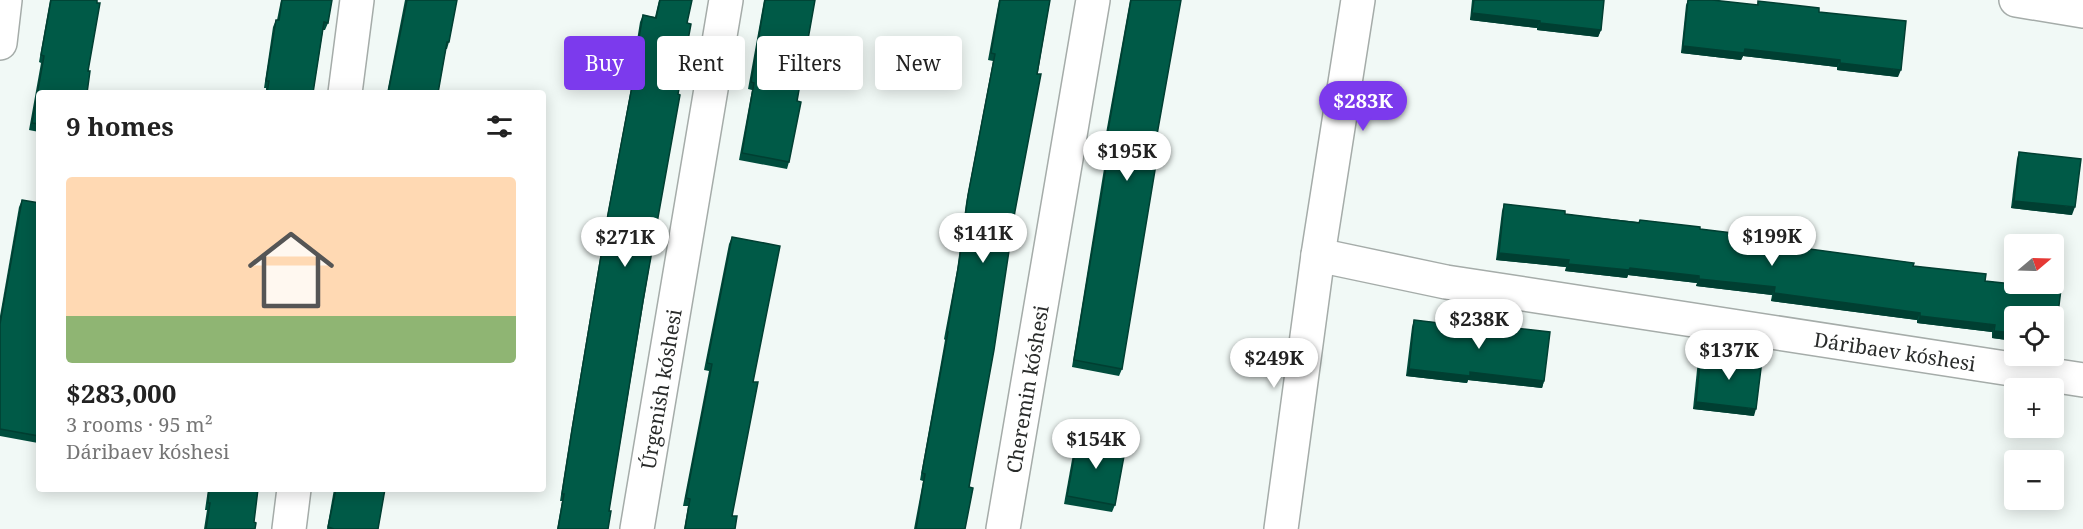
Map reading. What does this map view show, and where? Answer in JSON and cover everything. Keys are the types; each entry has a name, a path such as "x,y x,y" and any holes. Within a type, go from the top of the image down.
{"street":[{"path":"0,43 6,0"},
{"path":"345,90 357,0"},
{"name":"Úrgenish kóshesi","path":"637,529 726,0"},
{"name":"Cheremin kóshesi","path":"1003,529 1093,0"},
{"path":"1281,529 1317,255 1358,0"},
{"path":"2016,0 2083,11"},
{"name":"Dáribaev kóshesi","path":"1317,255 1446,282 2083,380"},
{"path":"289,529 294,492"}],"building":[{"path":"51,0 97,0 97,3 100,3 88,71 90,71 87,90 38,90 44,56 41,55"},
{"path":"282,0 332,0 328,23 324,22 313,90 268,90 269,81 266,81 276,20 279,20"},
{"path":"407,0 457,0 439,90 389,90"},
{"path":"660,0 692,0 687,23 691,24 689,36 657,36 657,90 679,90 680,95 643,301 608,529 558,529 608,214 631,90 645,90 645,36 639,36 643,15 656,18"},
{"path":"765,0 815,0 809,36 759,36"},
{"path":"1000,0 1050,0 1037,74 1041,74 1015,211 994,350 969,487 973,488 965,529 916,529 925,474 922,473 948,332 968,195 995,54 991,53"},
{"path":"1131,0 1181,0 1153,157 1157,158 1122,369 1074,360 1110,143 1106,142"},
{"path":"1474,0 1604,0 1601,30 1472,13"},
{"path":"1688,0 1758,5 1758,1 1819,8 1819,12 1906,21 1901,70 1745,49 1744,53 1683,46"},
{"path":"757,47 757,90 799,90 797,101 801,102 789,162 742,153 754,83 751,82"},
{"path":"36,101 36,124 32,123"},
{"path":"2019,152 2081,159 2075,207 2014,201"},
{"path":"22,200 36,202 36,435 0,429 0,324"},
{"path":"1504,204 1565,211 1565,214 1639,223 1640,220 1765,237 1764,243 1914,263 1913,266 1986,274 1985,281 2004,283 2004,294 2060,294 2059,306 2004,306 2004,332 1994,331 1995,325 1920,316 1920,313 1774,293 1775,287 1699,279 1699,276 1630,268 1629,270 1568,264 1569,260 1499,253"},
{"path":"732,237 780,246 753,382 758,382 732,516 737,516 735,529 685,529 690,499 686,498 712,364 707,363"},
{"path":"1414,320 1489,329 1489,325 1550,332 1544,381 1470,372 1470,376 1409,369"},
{"path":"1701,353 1762,360 1756,409 1696,402"},
{"path":"1078,436 1126,445 1115,505 1067,496"},
{"path":"209,492 258,492 255,529 206,529 210,503 208,503"},
{"path":"335,492 384,492 378,529 328,527"}]}
